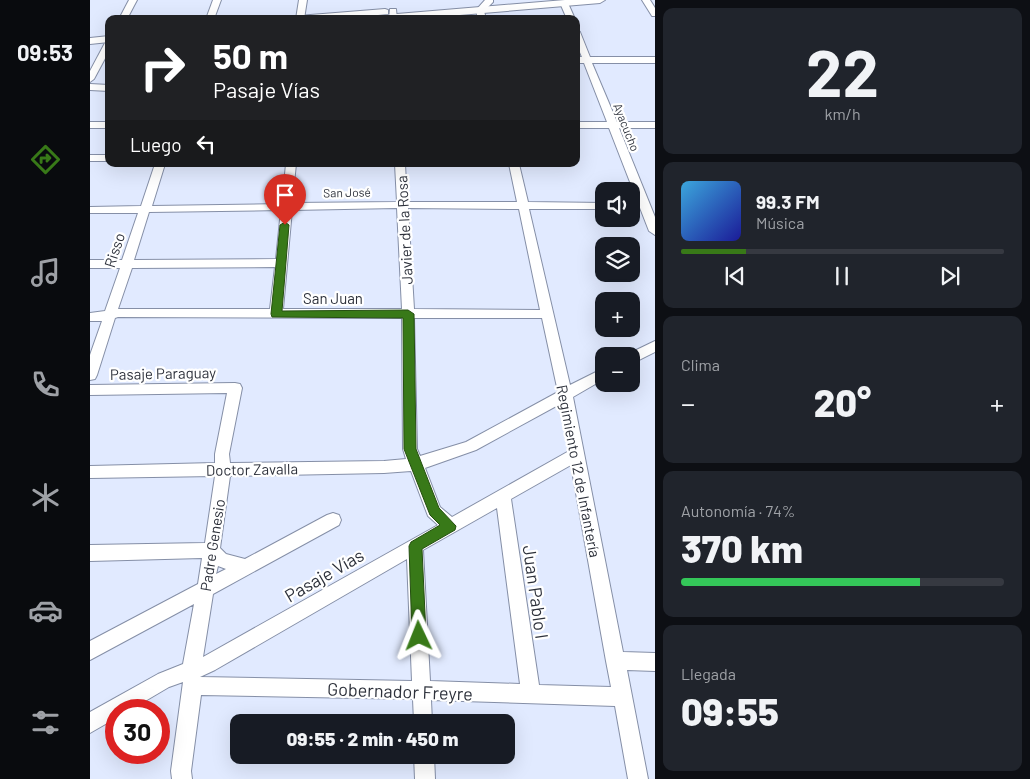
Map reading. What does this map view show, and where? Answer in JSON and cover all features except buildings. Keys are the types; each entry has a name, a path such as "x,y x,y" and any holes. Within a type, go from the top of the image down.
{"main road":[{"path":"399,15 489,1 520,0"},
{"path":"437,15 481,14 600,0"},
{"path":"90,35 105,34"},
{"path":"90,41 105,39"}],"street":[{"path":"125,15 133,0"},
{"path":"211,15 217,0"},
{"path":"300,15 303,0"},
{"path":"646,0 655,14"},
{"path":"481,14 489,1"},
{"path":"564,3 569,15"},
{"name":"Ayacucho","path":"580,41 613,125 650,206 655,231"},
{"path":"90,79 105,51"},
{"path":"580,60 655,60"},
{"path":"99,62 105,62"},
{"path":"90,87 105,88"},
{"path":"580,124 655,125"},
{"path":"90,126 105,125"},
{"path":"90,158 105,158"},
{"name":"Risso","path":"90,375 159,167"},
{"path":"276,314 291,167"},
{"name":"Javier de la Rosa","path":"400,167 408,314 410,449 434,511 450,526"},
{"name":"Regimiento 12 de Infantería","path":"515,167 565,393 575,455 638,779"},
{"name":"San José","path":"90,210 402,205 595,206"},
{"path":"90,264 281,263"},
{"name":"San Juan","path":"90,317 118,312 547,314"},
{"path":"640,354 655,346"},
{"path":"415,464 442,457 471,446 595,378"},
{"name":"Pasaje Paraguay","path":"90,390 235,388"},
{"name":"Padre Genesio","path":"182,779 181,771 194,657 212,550 223,470 222,454 235,388"},
{"name":"Pasaje Vías","path":"90,723 164,680 192,678 209,664 575,455"},
{"name":"Doctor Zavalla","path":"90,472 384,467 415,464"},
{"name":"Juan Pablo I","path":"503,495 531,695"},
{"path":"90,651 333,520"},
{"path":"415,546 423,714"},
{"path":"90,552 212,550 221,560 245,567"},
{"path":"615,661 655,662"},
{"name":"Gobernador Freyre","path":"192,678 531,695 622,697"},
{"path":"424,764 425,779"}],"route":[{"path":"285,225 276,314 408,314 410,449 434,511 450,526 415,546 419,636"}]}
